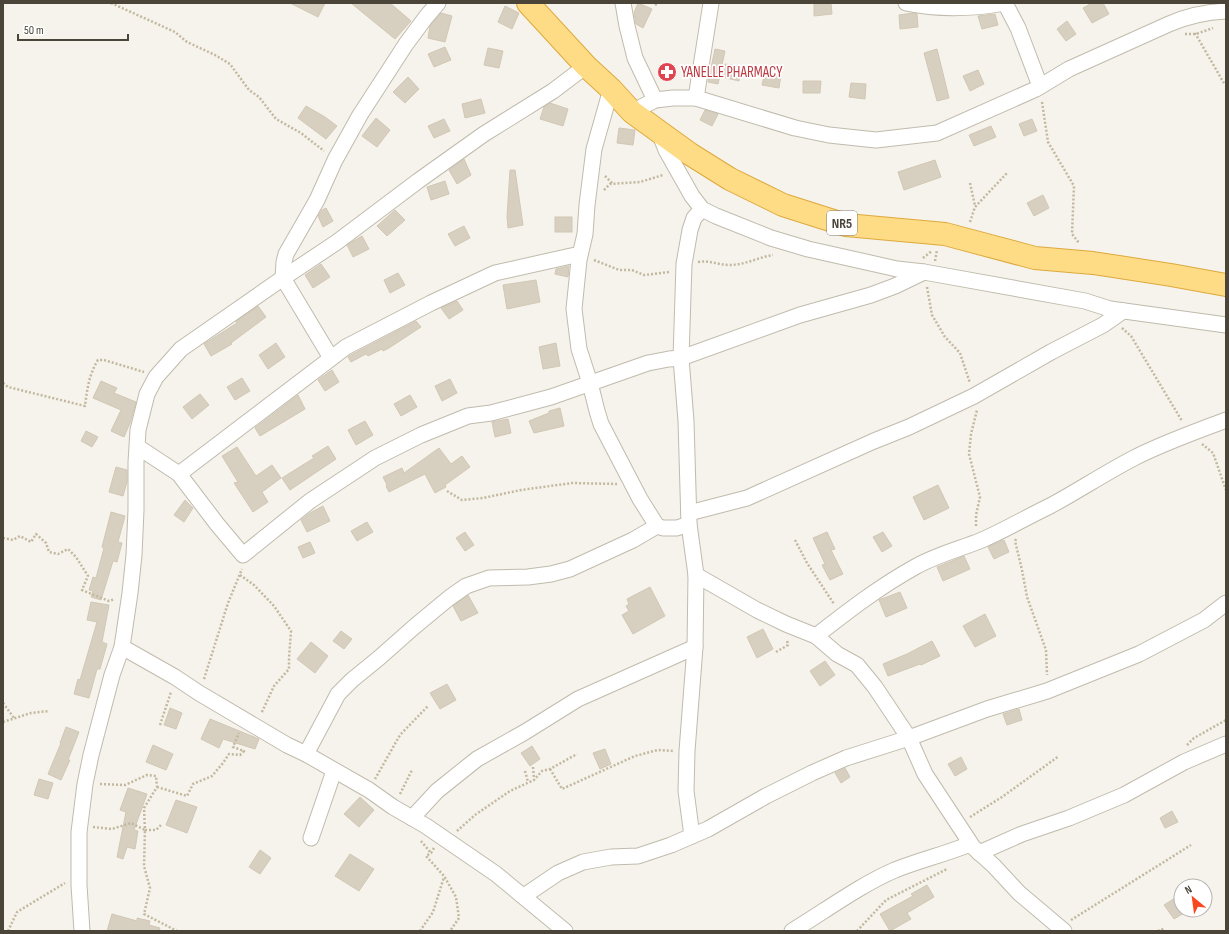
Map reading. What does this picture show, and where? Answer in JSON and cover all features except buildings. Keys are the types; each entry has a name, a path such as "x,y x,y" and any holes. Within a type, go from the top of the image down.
{"highway":[{"name":"NR5","path":"528,3 586,66 611,89 632,112 690,154 730,179 783,205 846,225 945,234 1036,258 1093,263 1226,285"}],"street":[{"path":"331,358 283,278 286,254 360,115 402,51 438,3"},
{"path":"622,3 635,58 656,100"},
{"path":"696,98 711,3"},
{"path":"906,3 939,8 978,8 1005,3 1018,28 1038,88"},
{"path":"632,112 656,100 696,98 795,128 829,135 876,140 936,133 1038,88 1069,69 1184,18 1212,12 1226,11"},
{"path":"82,931 80,825 85,784 112,675 122,647 134,554 138,430 147,394 156,377 181,349 337,242 418,181 484,134 553,91 586,66"},
{"path":"611,89 594,149 585,234 580,257 574,309 579,349 601,424 646,511 656,526 670,528 689,519 747,498 874,441 909,428 974,396 1102,325 1117,314"},
{"path":"659,132 666,150 692,196 702,209 771,238 808,249 907,270 1085,301 1110,309 1117,314 1226,325"},
{"path":"692,836 686,791 687,751 695,647 696,575 689,519 686,421 682,358 684,264 690,230 694,218 702,209"},
{"path":"179,474 256,417 346,347 431,303 495,273 580,257"},
{"path":"138,447 179,474 216,524 243,555 310,501 381,454 421,435 468,416 491,413 551,397 648,363 682,358 800,315 871,295 928,273"},
{"path":"816,636 875,591 915,567 934,557 972,544 1064,499 1135,457 1226,420"},
{"path":"306,754 338,694 352,680 414,627 466,586 489,578 550,574 570,569 633,540 656,526"},
{"path":"696,575 757,610 816,636 837,654 857,665 875,687 909,738 925,774 958,825 975,848 1019,893 1062,929"},
{"path":"524,896 558,873 583,862 612,857 638,856 692,836 708,829 766,796 846,758 909,738 987,709 1048,691 1139,654 1204,620 1226,603"},
{"path":"122,647 175,676 199,693 287,745 306,754 369,790 393,807 426,826 480,862 524,896 565,931"},
{"path":"412,818 437,791 477,759 525,732 578,699 695,647"},
{"path":"792,931 864,886 895,870 933,856 957,850 975,848 1069,818 1124,795 1184,762 1226,744"},
{"path":"311,838 334,771"}],"path":[{"path":"111,3 175,32 187,42 230,64 249,90 259,97 276,119 301,134 335,160"},
{"path":"1184,18 1192,27 1225,85"},
{"path":"1038,88 1041,97 1048,142 1074,186 1072,234 1093,263"},
{"path":"587,205 610,184 640,182 664,175 680,173"},
{"path":"975,207 1007,173"},
{"path":"966,240 975,207 970,183"},
{"path":"907,270 938,244 926,280 932,315 946,337 960,353 974,396 978,403 971,434 969,454 980,497 976,515 976,529 972,544"},
{"path":"580,257 595,260 619,270 632,270 644,275 667,274 684,264"},
{"path":"1117,314 1182,421 1197,440 1213,453 1226,490"},
{"path":"3,383 8,387 85,406 88,384 98,360 104,360 142,371 156,377"},
{"path":"447,491 462,500 483,498 521,490 572,483 618,484 625,472"},
{"path":"1022,519 1015,541 1021,565 1026,597 1046,650 1048,691"},
{"path":"3,538 13,540 20,536 31,542 36,534 46,543 48,552 58,554 68,549 76,557 88,576 82,590 109,601 130,593"},
{"path":"795,540 807,563 841,616"},
{"path":"199,693 228,603 240,575 243,565 243,555"},
{"path":"157,787 187,796 193,784 212,776 229,754 240,755 244,751 233,747 241,731 256,730 256,726 274,686 290,669 289,658 291,632 274,606 254,585 240,575"},
{"path":"160,725 172,691 175,676"},
{"path":"3,703 14,718"},
{"path":"369,790 400,735 428,706"},
{"path":"3,722 31,713 49,711"},
{"path":"550,769 562,789 635,756 658,750 687,751"},
{"path":"450,931 459,918 456,897 444,876 426,856 431,853 440,842 446,840 475,815 510,791 534,780 542,771 550,769 577,754"},
{"path":"958,825 1002,797 1059,756"},
{"path":"533,767 534,780"},
{"path":"393,807 412,770"},
{"path":"525,771 528,782"},
{"path":"85,784 125,785 147,775 156,776 157,787 144,808 144,866 150,888 144,914 178,931"},
{"path":"80,825 112,829 131,823 145,830 156,830 162,824"},
{"path":"1062,929 1191,845"},
{"path":"857,931 886,900 953,866"},
{"path":"420,931 433,912 444,876"},
{"path":"8,931 17,912 64,883 80,885"},
{"path":"1158,931 1162,929 1163,931"}],"place":[{"name":"YANELLE PHARMACY","path":"667,72"}]}
